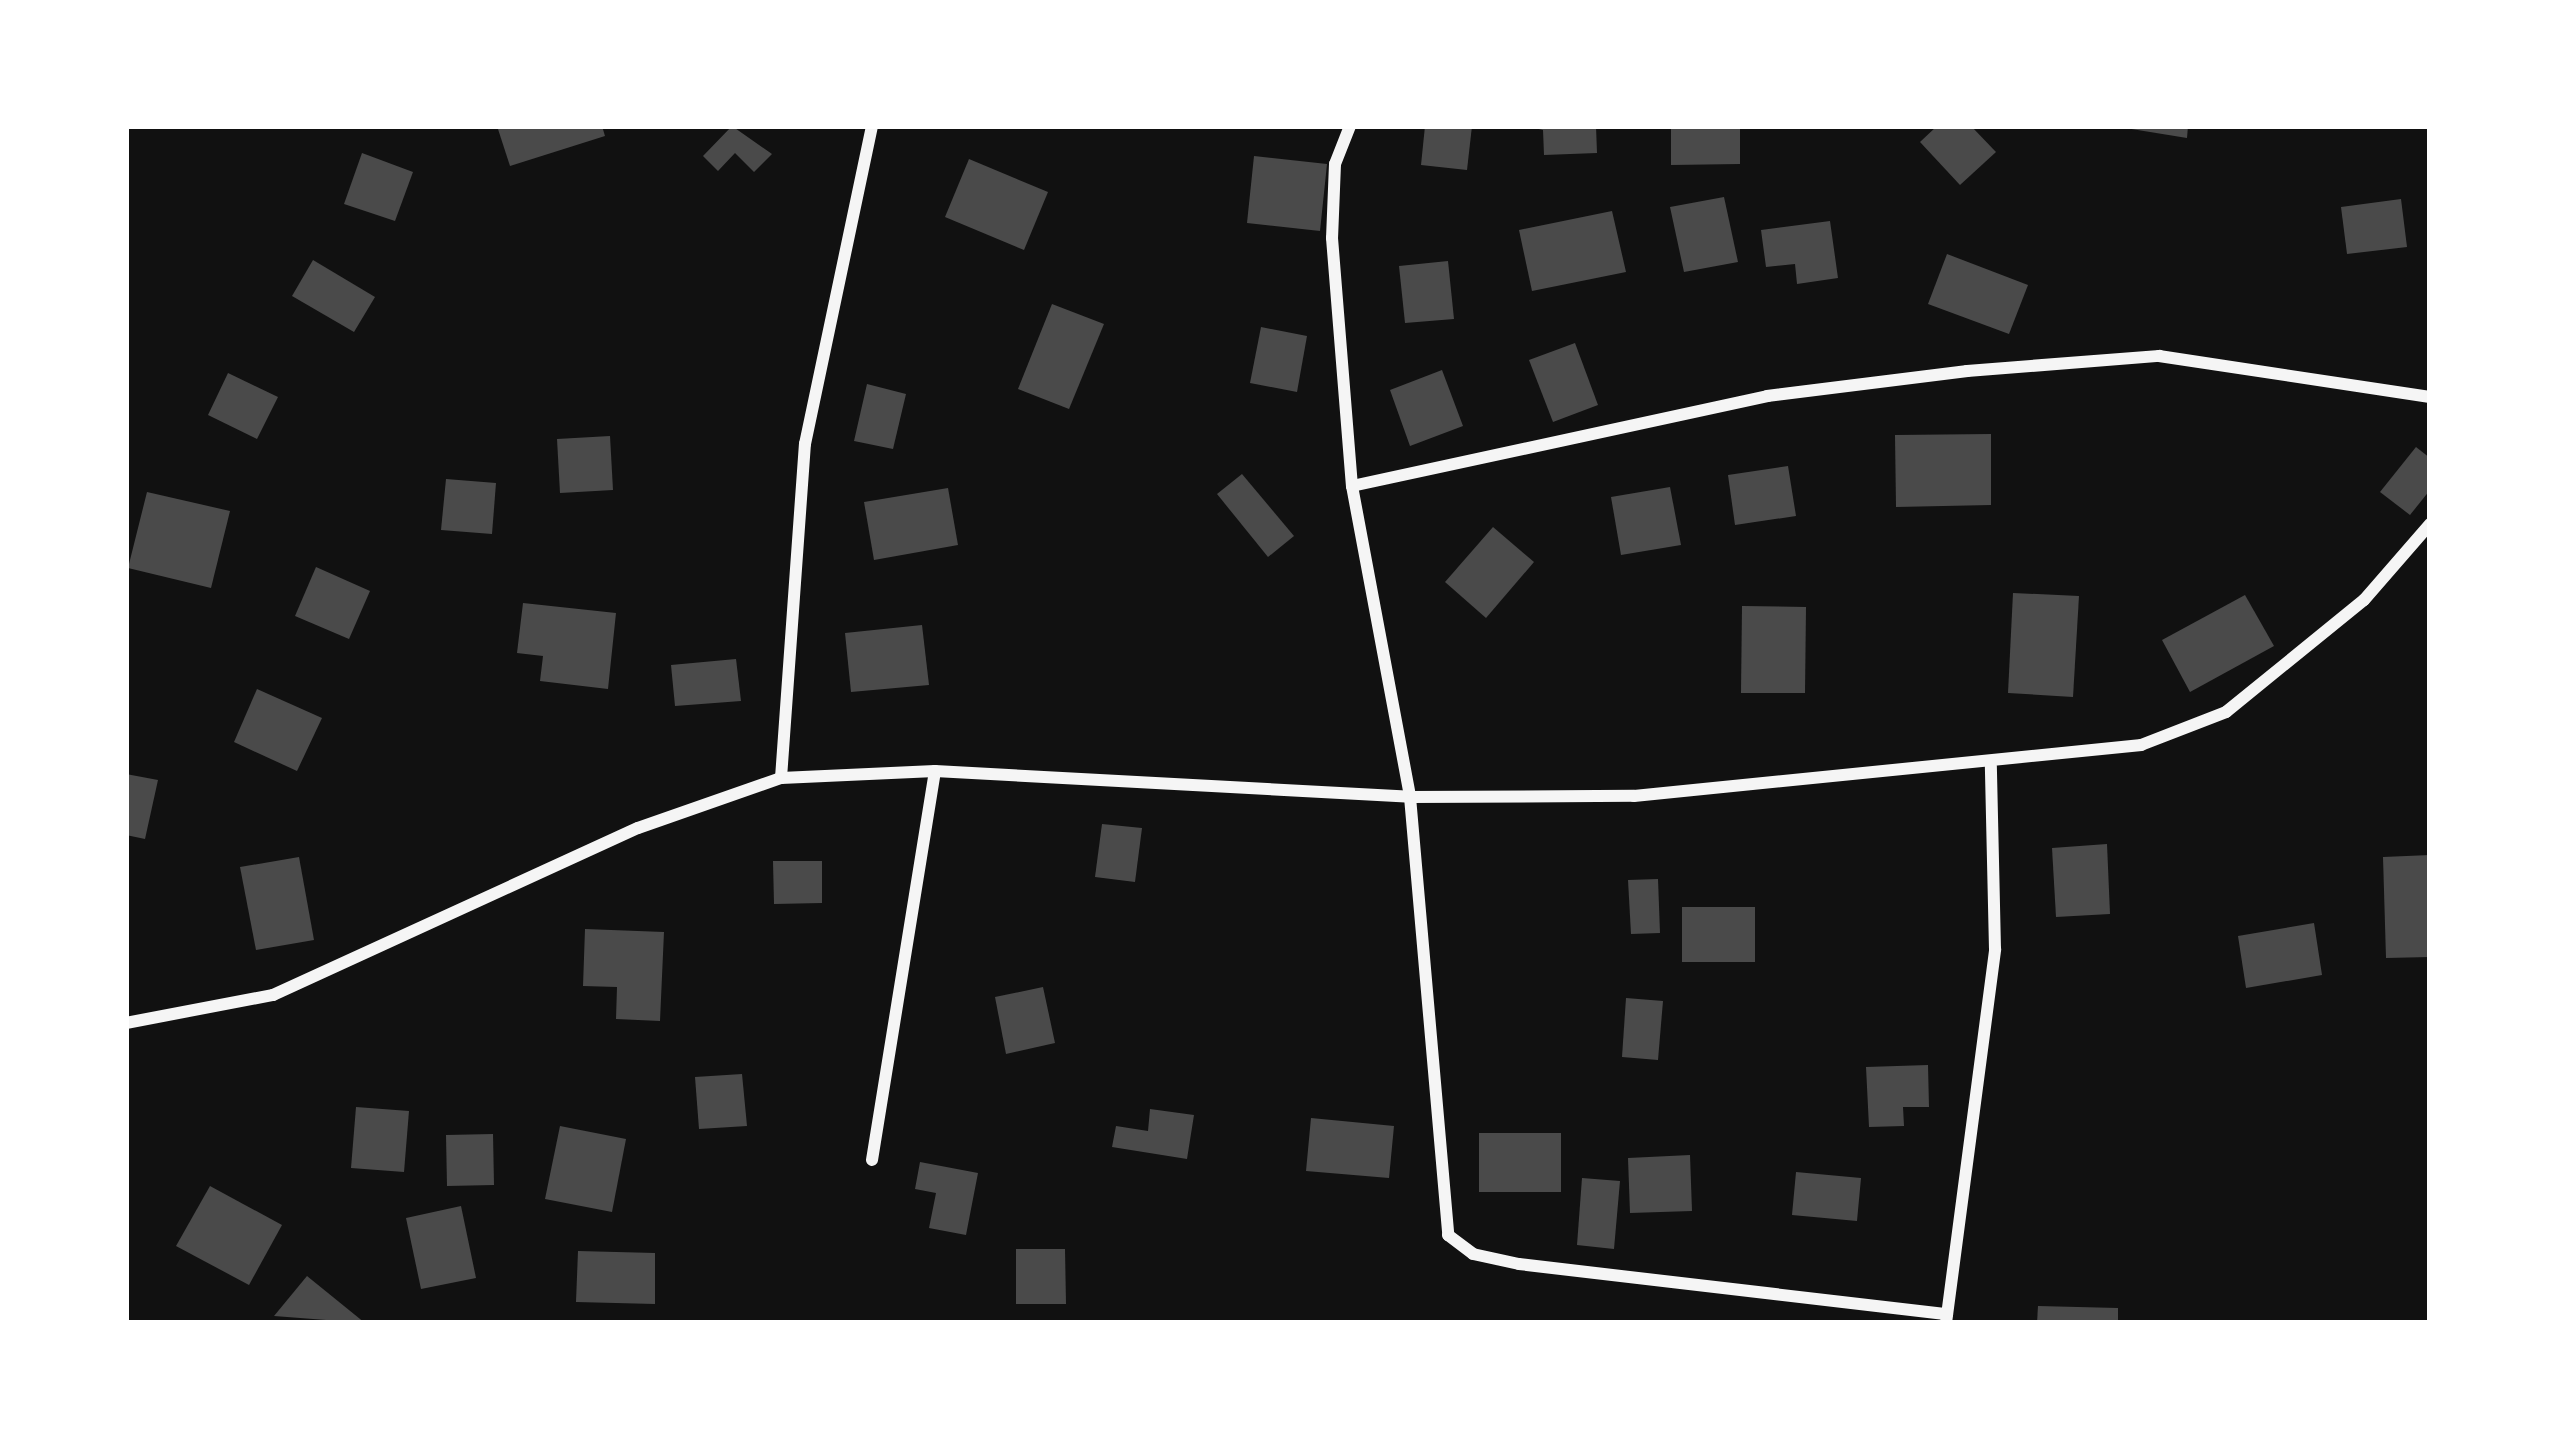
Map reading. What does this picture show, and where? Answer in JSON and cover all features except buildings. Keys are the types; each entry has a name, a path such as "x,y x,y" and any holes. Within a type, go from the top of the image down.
{"street":[{"path":"782,778 805,444 872,126"},
{"path":"1350,126 1335,164 1332,238 1352,486 1410,797 1448,1235 1519,1264 1947,1318 1995,949 1991,766"},
{"path":"1352,486 1766,396 1967,371 2159,356 2430,397"},
{"path":"126,1024 273,994 638,828 782,778 935,771 1410,797 1634,796 1991,766 2140,746 2226,712 2364,600 2430,524"},
{"path":"872,1160 935,771"}]}
